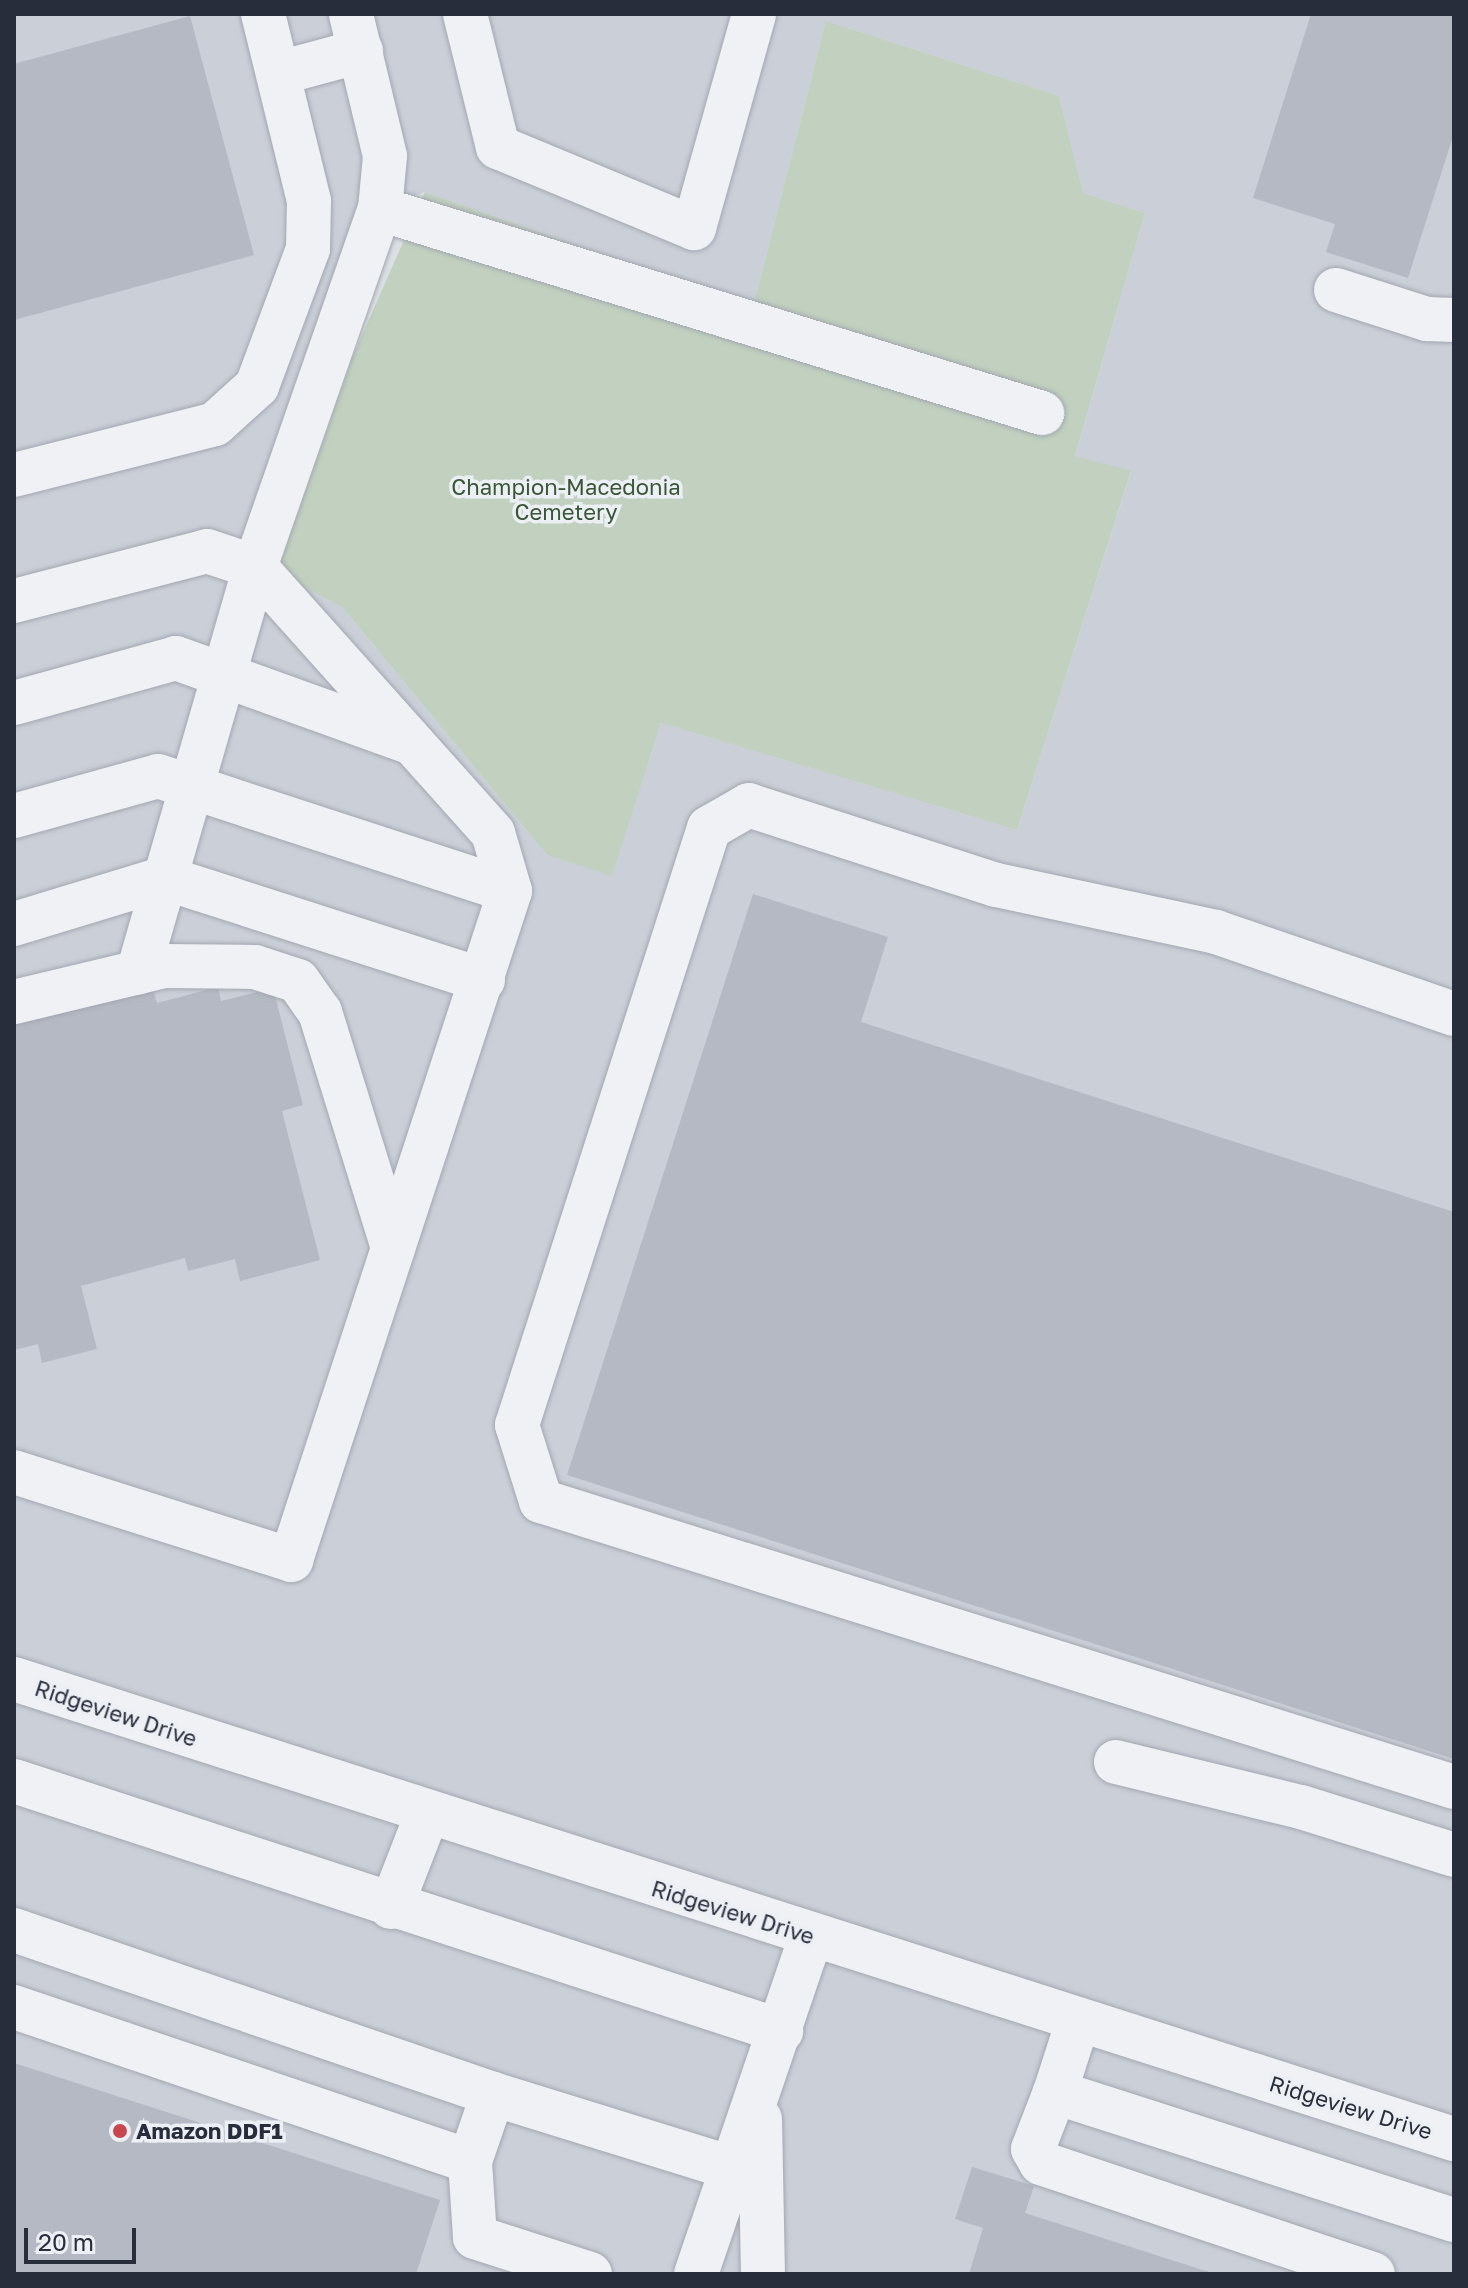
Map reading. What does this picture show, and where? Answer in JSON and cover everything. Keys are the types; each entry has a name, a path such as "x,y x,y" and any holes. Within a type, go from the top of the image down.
{"street":[{"path":"14,475 215,424 238,410 264,367 308,249 309,201 263,14"},
{"path":"465,14 498,147 694,228 754,14"},
{"path":"138,972 255,567 314,389 380,209 385,156 356,33 279,73"},
{"path":"380,209 1042,413"},
{"path":"1336,290 1427,319 1454,320"},
{"path":"264,367 314,389"},
{"path":"14,601 207,551 255,567 493,833 510,891 291,1560 14,1472"},
{"path":"14,703 176,658 222,680 412,743"},
{"path":"14,816 158,776 510,891"},
{"path":"1454,1014 1216,932 996,885 749,805 709,828 517,1425 541,1501 1454,1787"},
{"path":"14,924 165,878 483,980"},
{"path":"14,1002 138,972 255,967 298,981 320,1012 393,1248"},
{"name":"Ridgeview Drive","path":"14,1679 427,1814 1454,2139"},
{"path":"1116,1762 1301,1807 1454,1855"},
{"path":"14,1781 391,1907 781,2031"},
{"path":"391,1907 427,1814"},
{"path":"14,1930 493,2094 732,2168"},
{"path":"696,2274 811,1936"},
{"path":"14,2007 470,2161"},
{"path":"1078,2021 1033,2149 1041,2163 1373,2274"},
{"path":"759,2092 763,2274"},
{"path":"1055,2092 1454,2220"},
{"path":"493,2094 470,2161 475,2237 590,2274"}],"shaded area":[{"path":"14,14 1454,14 1454,2274 14,2274","holes":["826,21 1059,96 1083,193 1145,213 1075,457 1131,472 1017,830 661,723 612,875 547,855 341,606 277,572 255,500 327,300 380,209 425,192 753,307"]}],"green space":[{"name":"Champion-Macedonia Cemetery","path":"826,21 1059,96 1083,193 1145,213 1075,456 1131,471 1017,830 661,723 612,876 547,855 342,607 277,572 353,356 425,192 753,307"}],"building":[{"path":"1311,14 1454,14 1454,133 1408,278 1326,252 1335,224 1253,198"},
{"path":"190,16 254,255 14,320 14,64"},
{"path":"753,894 888,937 861,1022 1454,1212 1454,1759 567,1475"},
{"path":"151,983 157,1003 218,987 221,1001 273,988 303,1105 282,1111 320,1260 240,1281 235,1259 188,1271 185,1258 81,1286 97,1349 42,1363 38,1344 14,1350 14,1020"},
{"name":"Amazon DDF1","path":"14,2063 440,2200 416,2274 14,2274"},
{"path":"972,2167 1034,2186 1025,2213 1215,2274 969,2274 983,2228 955,2219"}],"place":[{"name":"Amazon DDF1","path":"120,2131"}]}
